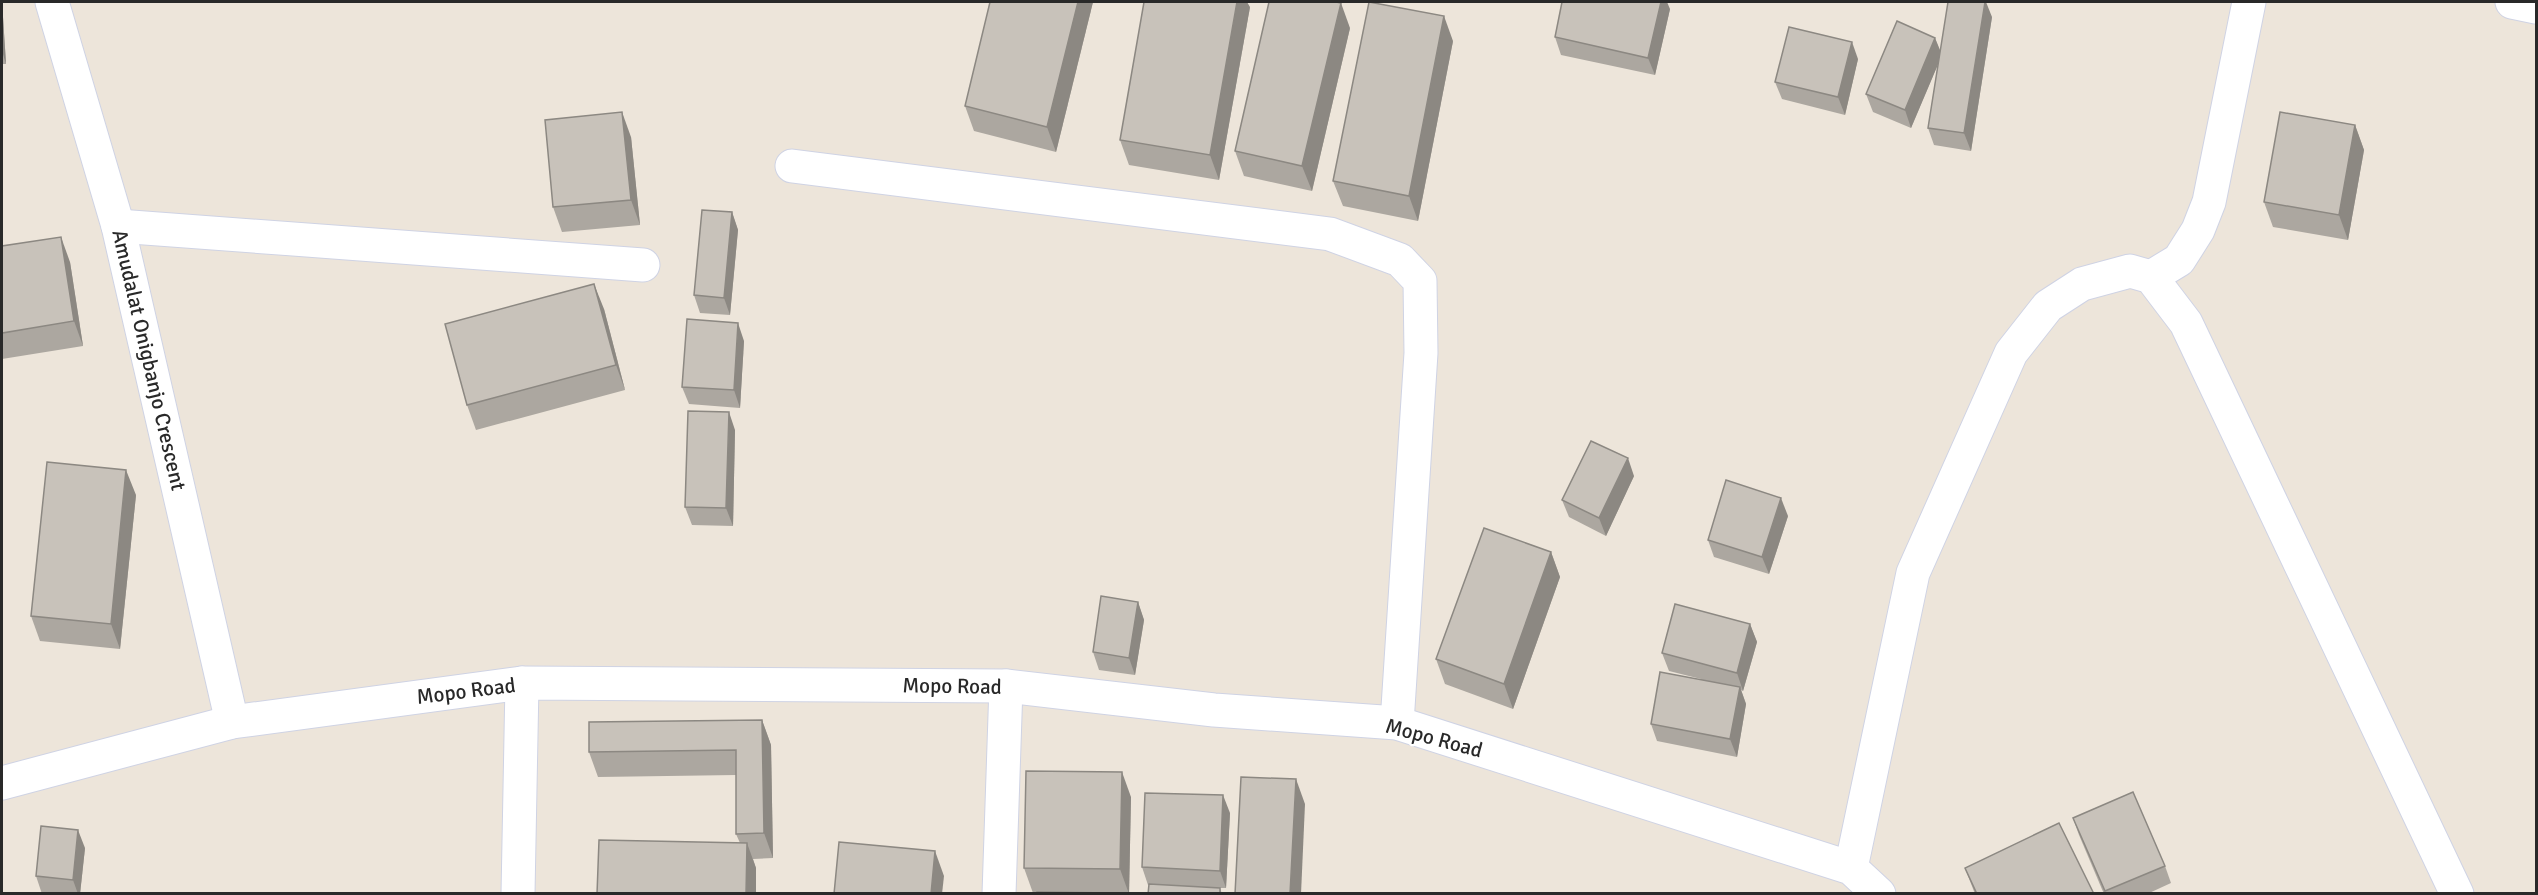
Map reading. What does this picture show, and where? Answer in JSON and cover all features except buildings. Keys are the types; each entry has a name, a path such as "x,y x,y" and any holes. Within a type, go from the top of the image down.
{"street":[{"name":"Amudalat Onigbanjo Crescent","path":"52,2 118,226 232,722"},
{"path":"2151,276 2179,260 2198,230 2205,211 2249,2"},
{"path":"2512,2 2536,7"},
{"path":"792,166 1330,234 1400,260 1420,281 1421,353 1397,723"},
{"path":"118,226 643,265"},
{"path":"1851,868 1913,573 2011,352 2048,306 2082,284 2130,271 2151,276 2186,322 2457,894"},
{"path":"518,894 522,683"},
{"name":"Mopo Road","path":"2,783 232,722 522,683 1006,686 1214,710 1397,723 1851,868 1879,894"},
{"path":"999,894 1006,686"}]}
